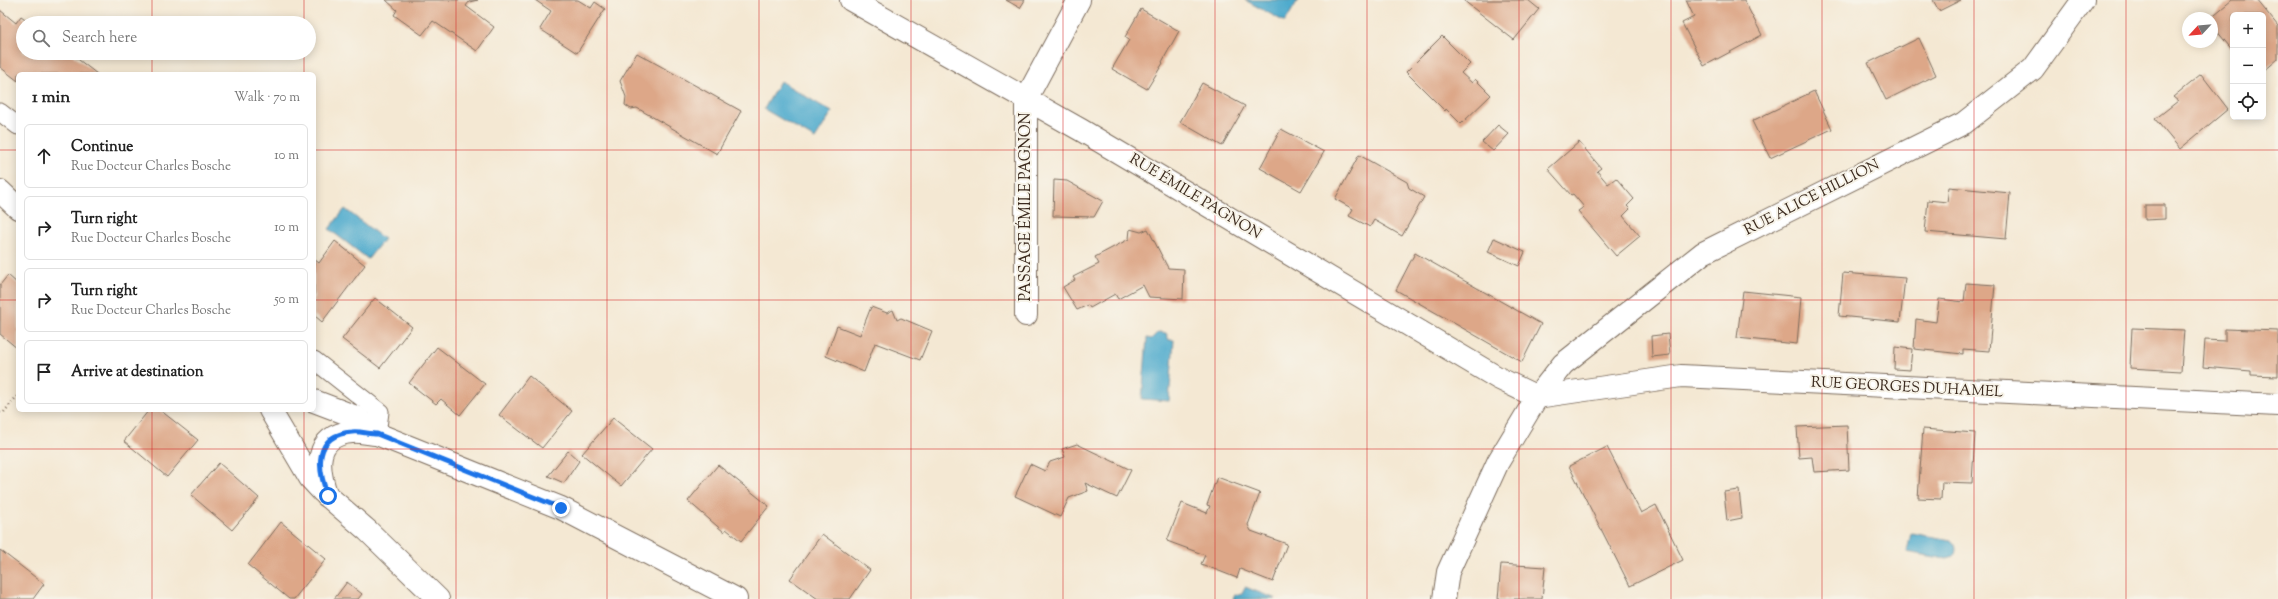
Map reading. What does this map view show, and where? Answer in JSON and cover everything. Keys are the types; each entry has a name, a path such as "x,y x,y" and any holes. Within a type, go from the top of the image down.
{"street":[{"name":"RUE ÉMILE PAGNON","path":"851,0 1081,130 1498,378 1537,397"},
{"path":"1026,99 1080,0"},
{"name":"RUE ALICE HILLION","path":"1444,599 1448,572 1498,462 1537,397 1562,364 1703,253 1964,123 2033,69 2083,0"},
{"name":"PASSAGE ÉMILE PAGNON","path":"1026,99 1026,315"},
{"path":"0,191 16,206"},
{"name":"RUE GEORGES DUHAMEL","path":"1537,397 1681,376 2278,405"},
{"path":"316,402 356,417 377,434 561,508 736,599"},
{"path":"271,412 304,471 328,496 368,531 438,599"},
{"path":"328,496 321,480 320,454 326,443 336,436 352,432 377,434"}],"lane":[{"path":"0,112 16,124"},
{"path":"316,362 380,412 377,434"}],"path":[{"path":"0,412 4,412 16,397"}],"water":[{"path":"1245,0 1298,0 1285,22"},
{"path":"780,81 832,112 815,139 764,109"},
{"path":"345,209 384,239 368,259 329,229"},
{"path":"1158,332 1166,333 1169,340 1174,340 1169,401 1142,399 1147,338 1151,339"},
{"path":"1911,533 1951,540 1956,548 1954,557 1947,559 1907,552"},
{"path":"1245,587 1276,599 1233,599 1235,595 1242,593"}],"building":[{"path":"386,0 478,0 469,2 466,6 494,27 477,51 433,21 422,35 394,15 397,10"},
{"path":"535,0 578,0 591,8 595,2 605,9 577,53 540,29 551,11"},
{"path":"1006,0 1025,0 1020,8"},
{"path":"1463,0 1528,0 1539,9 1514,40"},
{"path":"1686,0 1744,0 1762,35 1704,66 1682,23 1694,17"},
{"path":"1933,0 1961,0 1939,11"},
{"path":"2232,0 2257,0 2278,26 2278,59 2266,69 2266,12 2230,12 2230,47 2218,32 2217,12"},
{"path":"1141,9 1179,31 1162,62 1163,63 1147,89 1112,69 1129,40 1125,37"},
{"path":"0,10 16,23 16,60 79,60 94,72 16,72 16,79 0,67"},
{"path":"1442,36 1470,64 1461,73 1472,83 1475,79 1491,95 1461,124 1446,109 1445,111 1406,72"},
{"path":"1919,38 1936,75 1886,100 1868,63"},
{"path":"637,53 741,111 717,154 637,108 631,109 625,105 626,97 620,81"},
{"path":"2201,74 2228,109 2180,149 2155,119 2178,101 2173,97"},
{"path":"1202,83 1245,106 1222,146 1180,122"},
{"path":"1814,91 1832,129 1770,158 1752,121"},
{"path":"1498,125 1509,134 1493,151 1482,142"},
{"path":"1281,129 1324,152 1301,191 1260,168"},
{"path":"1579,142 1601,168 1597,171 1608,184 1616,178 1634,199 1627,206 1630,209 1623,216 1640,236 1616,256 1578,211 1584,207 1548,169"},
{"path":"1359,155 1407,182 1409,188 1424,197 1402,236 1374,220 1370,227 1349,216 1353,209 1335,199"},
{"path":"1054,180 1067,181 1103,201 1094,217 1053,216"},
{"path":"1949,187 2010,193 2006,239 1925,232 1928,200 1947,202"},
{"path":"2145,205 2165,205 2165,219 2145,220"},
{"path":"1130,229 1141,232 1148,229 1168,268 1184,269 1183,299 1149,297 1143,285 1118,299 1115,294 1090,308 1088,305 1077,310 1063,287 1075,280 1073,277 1099,264 1095,257 1129,239"},
{"path":"1494,238 1525,252 1519,266 1488,252"},
{"path":"335,241 365,265 322,322 316,317 316,261 319,263"},
{"path":"1415,253 1541,324 1522,362 1396,290"},
{"path":"1843,273 1905,278 1900,322 1839,316"},
{"path":"8,275 16,282 16,347 0,334 0,285"},
{"path":"1966,283 1995,285 1989,351 1963,349 1963,354 1914,349 1916,319 1936,322 1939,299 1964,302"},
{"path":"1743,291 1801,297 1797,344 1737,338"},
{"path":"375,298 412,327 380,368 342,339"},
{"path":"871,307 887,313 893,310 897,320 901,318 932,331 920,360 875,343 864,372 826,356 837,326 860,335"},
{"path":"2132,328 2184,330 2181,371 2130,368"},
{"path":"2225,329 2278,331 2278,376 2251,375 2251,371 2203,367 2205,340 2225,341"},
{"path":"1668,334 1670,355 1652,357 1651,336"},
{"path":"437,347 485,384 460,415 441,399 436,404 409,383"},
{"path":"1895,347 1912,349 1910,370 1894,369"},
{"path":"529,376 572,411 542,448 499,415"},
{"path":"147,412 163,412 198,440 167,477 124,441"},
{"path":"613,418 652,449 621,486 582,454"},
{"path":"1847,425 1849,470 1814,472 1812,457 1799,458 1797,427"},
{"path":"1923,429 1975,433 1972,483 1942,482 1941,499 1918,498"},
{"path":"1077,444 1131,470 1117,498 1085,483 1088,491 1069,498 1060,517 1015,496 1030,464 1045,471 1050,462 1065,457 1062,449"},
{"path":"1607,447 1641,513 1656,505 1683,560 1630,586 1569,466"},
{"path":"568,451 579,461 564,483 548,476"},
{"path":"219,463 259,498 232,530 191,495"},
{"path":"718,465 769,506 741,541 726,529 724,532 688,501"},
{"path":"1217,477 1260,493 1248,525 1251,531 1287,544 1273,582 1240,569 1237,578 1201,564 1205,555 1167,541 1182,503 1207,513 1210,506 1207,505"},
{"path":"1739,490 1742,518 1727,521 1724,492"},
{"path":"281,522 326,559 294,599 289,599 248,565"},
{"path":"822,534 870,570 850,599 818,599 790,579"},
{"path":"0,550 44,584 33,599 0,599"},
{"path":"1501,564 1545,567 1542,599 1498,599"},
{"path":"347,582 362,594 358,599 334,599"}],"route":[{"path":"328,496 321,480 320,454 326,443 336,436 352,432 377,434 561,508"}]}
